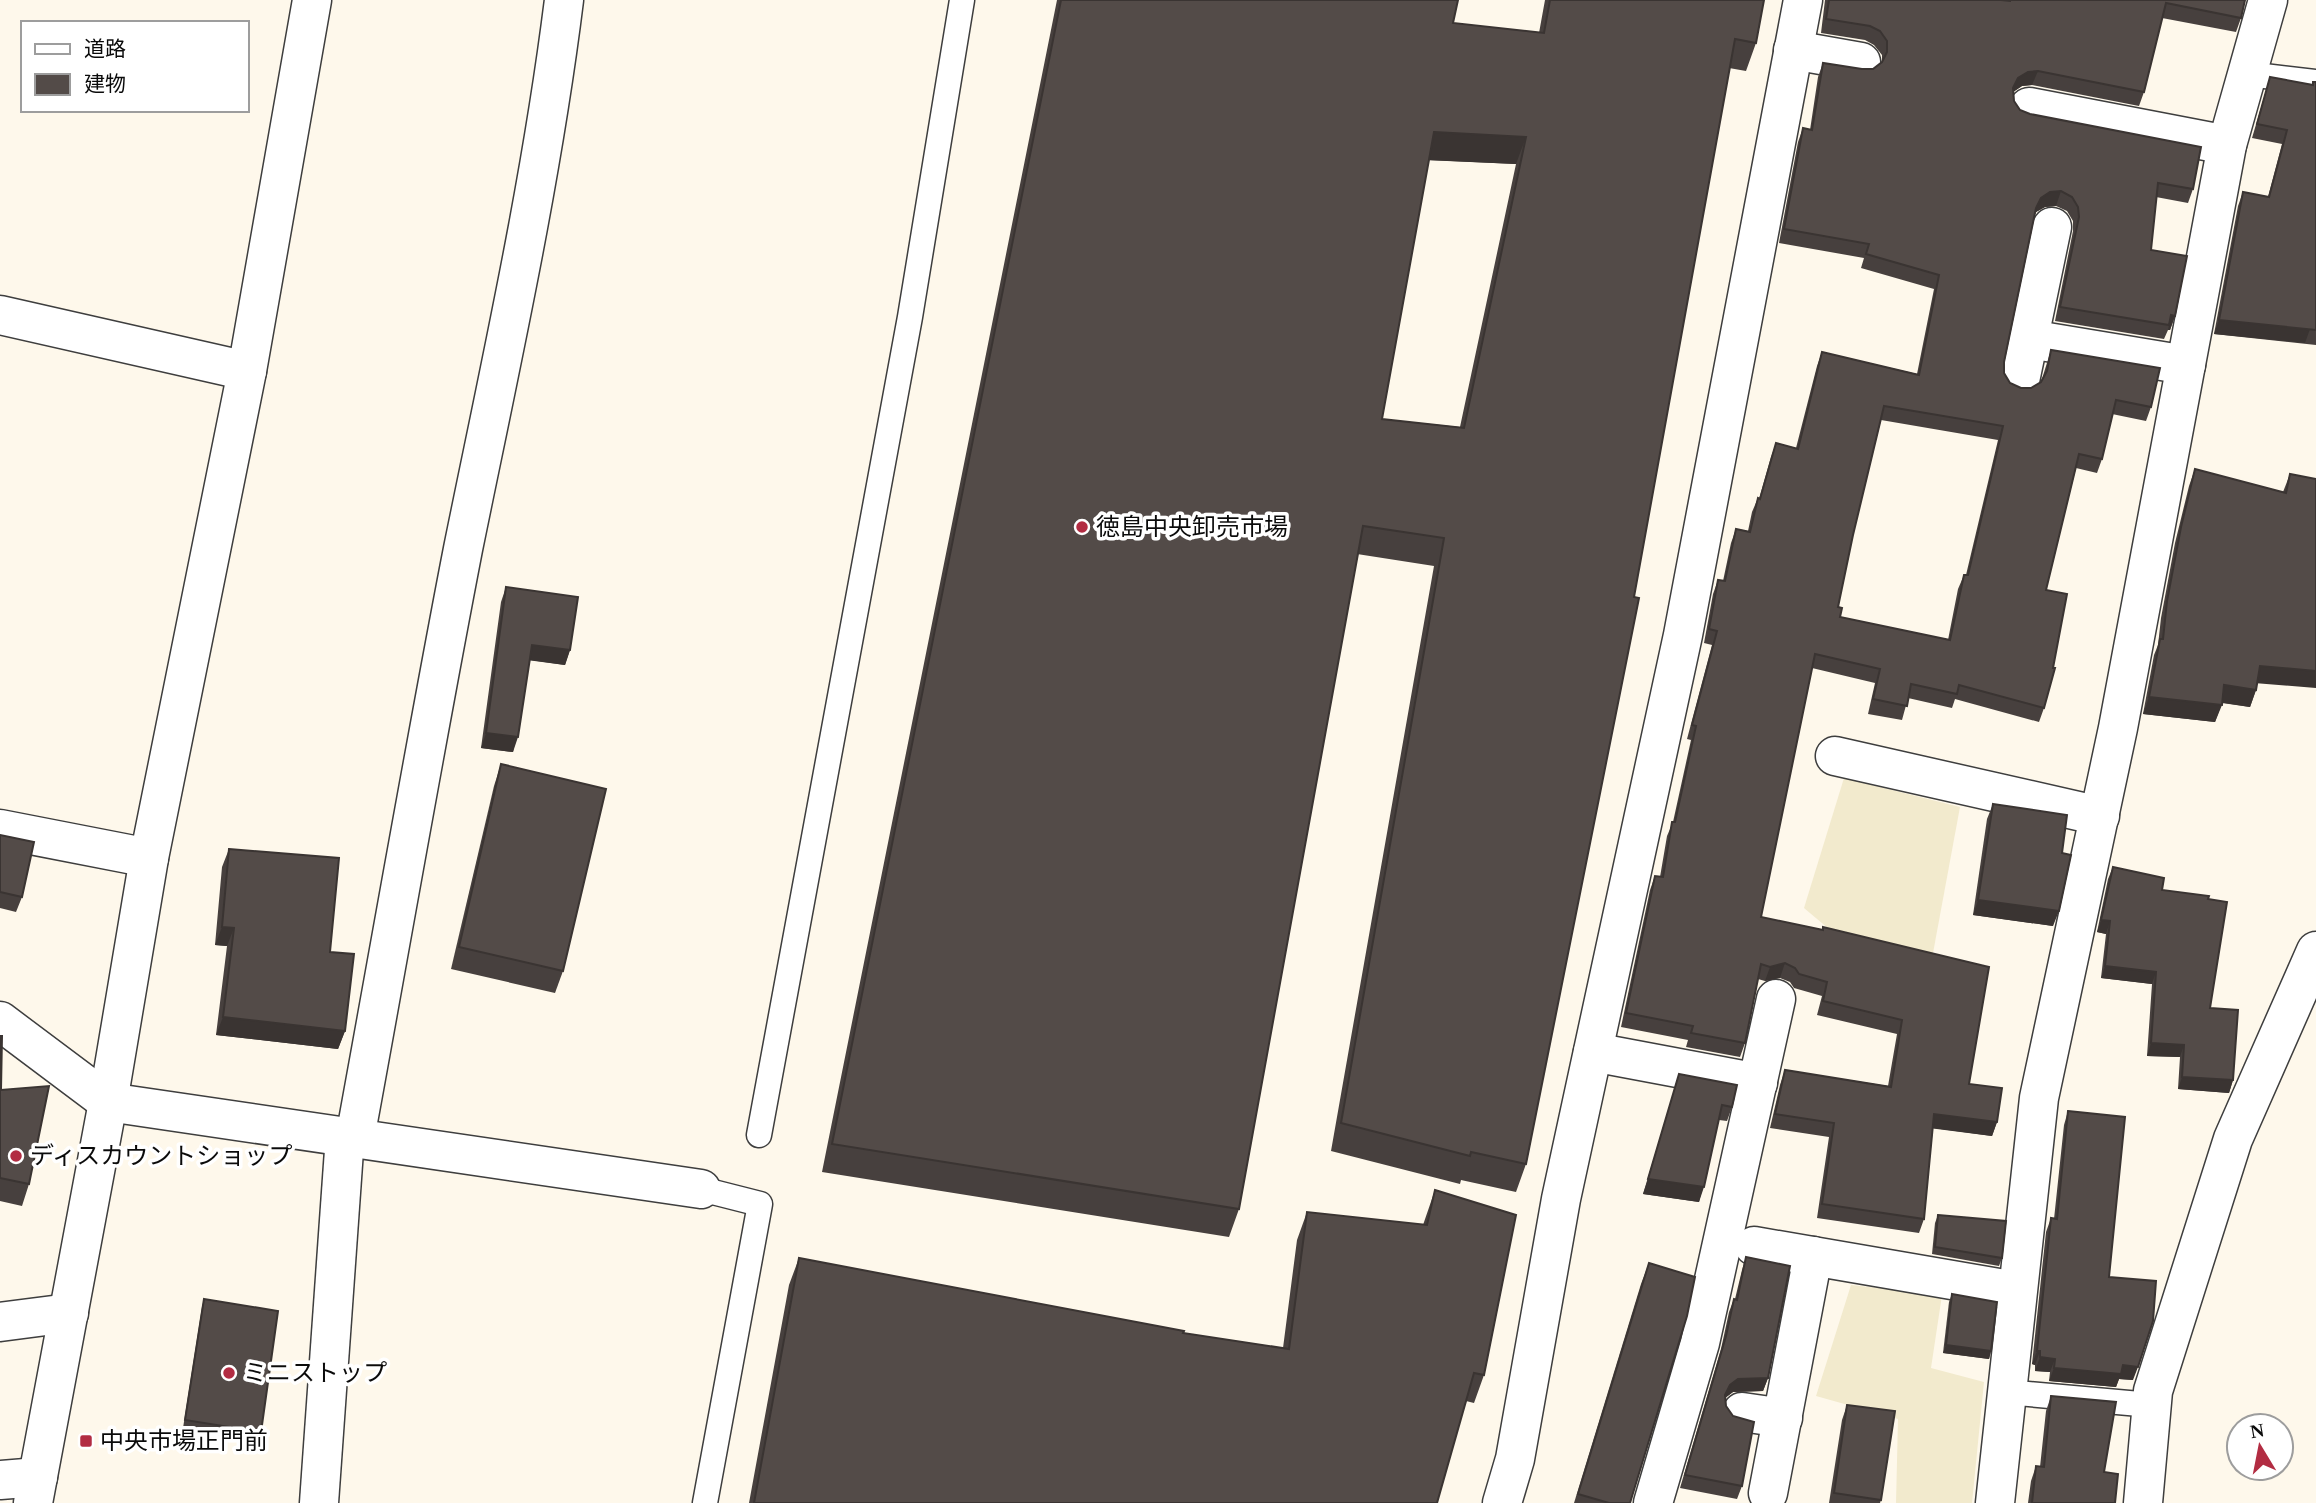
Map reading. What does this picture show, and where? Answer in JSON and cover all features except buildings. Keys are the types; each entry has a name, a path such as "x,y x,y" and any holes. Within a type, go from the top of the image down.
{"street":[{"path":"0,1480 36,1490 108,1102 149,858 247,371 312,0"},
{"path":"319,1503 350,1137 488,435 551,100 564,0"},
{"path":"1502,1503 1515,1459 1561,1199 1683,635 1803,0"},
{"path":"1995,1503 2039,1098 2100,816 2227,145 2268,0"},
{"path":"1793,50 1861,62"},
{"path":"2029,107 2227,145"},
{"path":"2020,382 2052,227"},
{"path":"0,315 247,371"},
{"path":"2029,339 2186,365"},
{"path":"1835,756 2100,816"},
{"path":"0,829 149,858"},
{"path":"2143,1503 2153,1391 2233,1139 2316,951"},
{"path":"1653,1503 1700,1343 1776,999"},
{"path":"0,1021 108,1102 701,1189"},
{"path":"1593,1052 1758,1083"},
{"path":"1754,1246 2017,1291"},
{"path":"1768,1493 1813,1256"},
{"path":"0,1322 69,1313"},
{"path":"1742,1412 1783,1418"}],"lane":[{"path":"759,1135 910,317 962,0"},
{"path":"2247,74 2316,82"},
{"path":"701,1189 760,1204 705,1503"},
{"path":"2006,1392 2151,1405"}],"shaded area":[{"path":"1844,778 1960,807 1933,953 1829,929 1804,908"},
{"path":"1851,1285 1942,1295 1931,1368 1984,1382 1972,1503 1896,1503 1898,1419 1816,1396"}],"place":[{"name":"徳島中央卸売市場","path":"1082,527"},
{"name":"ディスカウントショップ","path":"16,1156"},
{"name":"ミニストップ","path":"229,1373"},
{"name":"中央市場正門前","path":"86,1441"}]}
